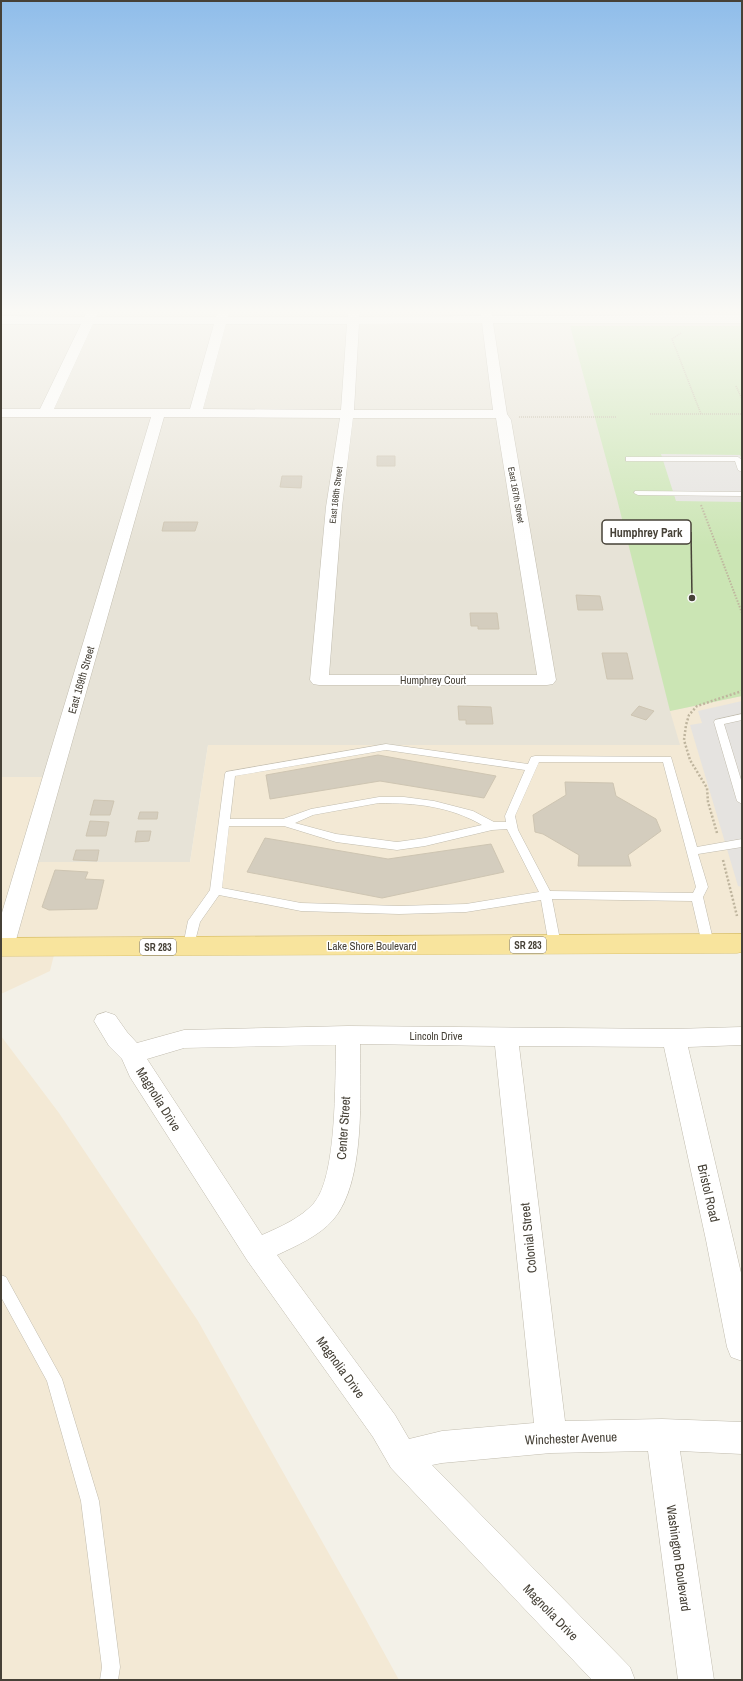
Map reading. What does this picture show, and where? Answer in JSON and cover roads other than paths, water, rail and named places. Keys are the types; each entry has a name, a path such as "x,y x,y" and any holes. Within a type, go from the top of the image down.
{"main road":[{"name":"Lake Shore Boulevard","path":"2,947 742,943"}],"street":[{"path":"45,413 56,389"},
{"path":"195,414 202,389"},
{"name":"East 168th Street","path":"319,680 334,507 347,413 349,389"},
{"name":"East 167th Street","path":"497,389 500,414 504,420 548,680"},
{"path":"1,413 500,414"},
{"name":"East 169th Street","path":"2,947 159,413"},
{"name":"Humphrey Court","path":"319,680 548,680"},
{"name":"Magnolia Drive","path":"106,1021 118,1039 132,1054 139,1070 257,1252 384,1426 402,1457 617,1680"},
{"name":"Lincoln Drive","path":"132,1054 184,1039 348,1035 478,1036 506,1038 674,1038 742,1036"},
{"name":"Center Street","path":"257,1252 310,1223 325,1210 335,1191 344,1151 348,1035"},
{"name":"Colonial Street","path":"506,1038 550,1437"},
{"name":"Bristol Road","path":"674,1038 733,1264 742,1347"},
{"name":"Winchester Avenue","path":"402,1457 442,1447 550,1437 662,1436 742,1438"},
{"name":"Washington Boulevard","path":"662,1436 696,1680"}],"lane":[{"path":"629,459 738,459 742,470"},
{"path":"638,493 742,494"},
{"path":"742,717 719,722 742,801"},
{"path":"189,946 194,921 216,891 230,774 386,747 532,768"},
{"path":"555,945 546,896 511,825 510,816 535,759 667,759 702,887 697,897 708,944"},
{"path":"284,822 311,812 379,800 404,800 434,804 469,813 492,826"},
{"path":"224,822 284,822 336,838 397,846 425,842 492,826 511,825"},
{"path":"692,850 742,843"},
{"path":"216,891 301,907 399,910 466,908 546,896 697,897"},
{"path":"1,1282 54,1379 90,1501 111,1667 109,1680"}],"place":[{"name":"Humphrey Park","path":"692,598"}]}
